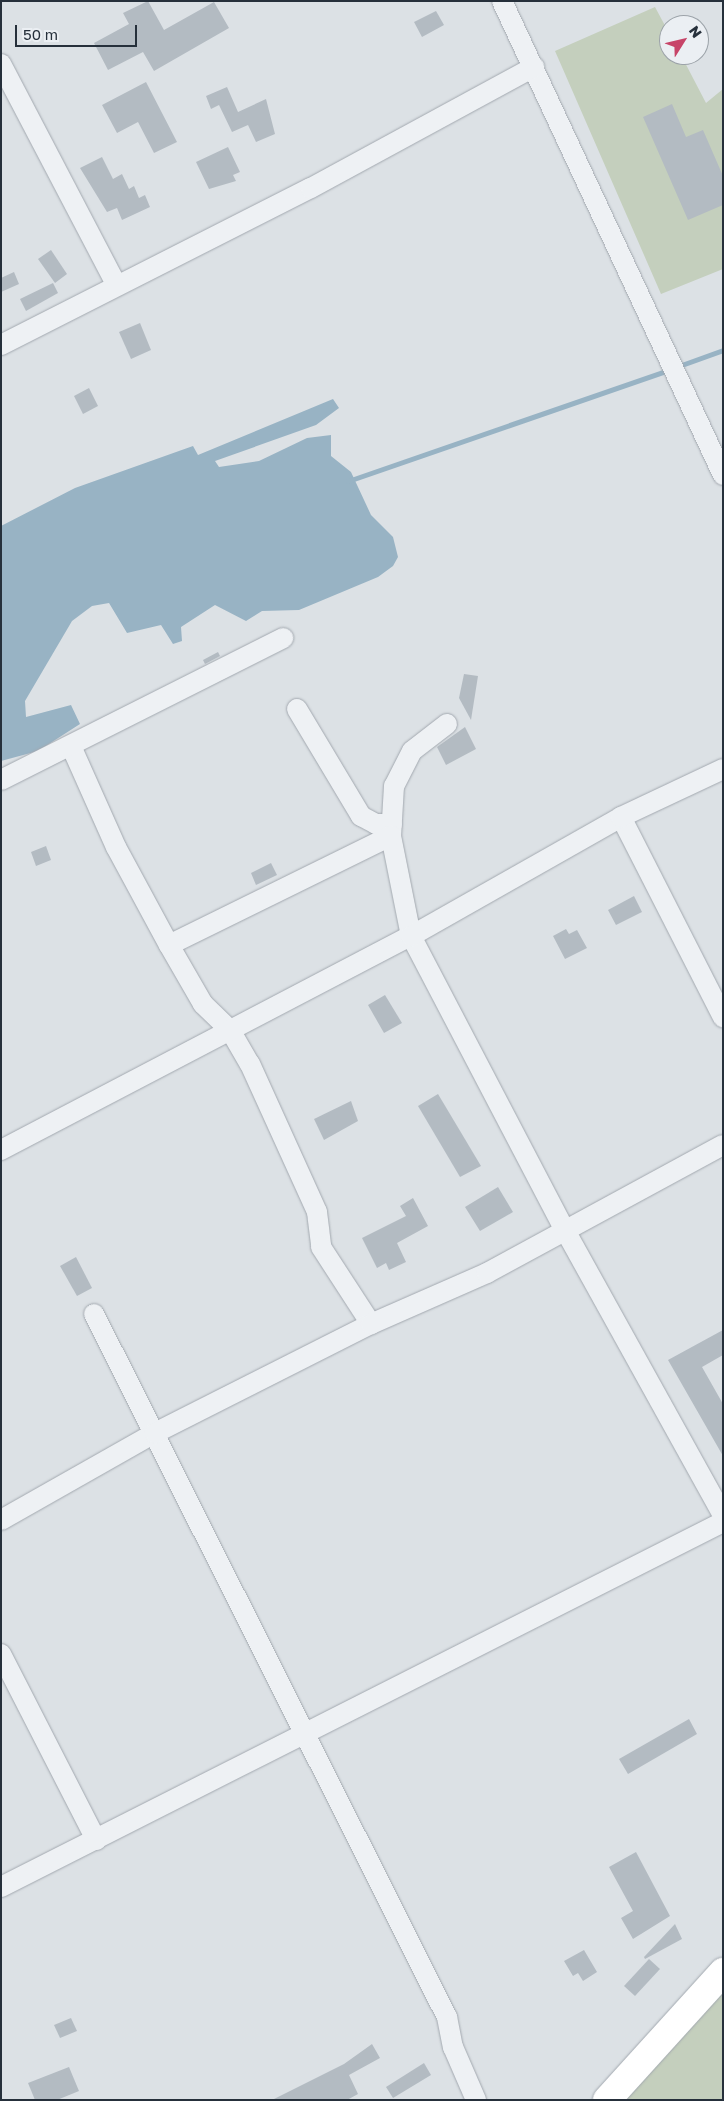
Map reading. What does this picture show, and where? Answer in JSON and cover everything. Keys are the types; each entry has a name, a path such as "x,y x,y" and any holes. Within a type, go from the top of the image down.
{"main road":[{"path":"607,2100 723,1972"}],"street":[{"path":"502,1 653,320 723,475"},
{"path":"1,64 117,286"},
{"path":"1,345 534,67"},
{"path":"1,780 284,638"},
{"path":"297,709 361,816 392,830"},
{"path":"447,724 412,751 394,786 392,830 411,936 566,1232 723,1515"},
{"path":"71,746 116,847 169,945 203,1004 230,1030 317,1212 321,1247 370,1324"},
{"path":"1,1150 411,936 622,817 723,769"},
{"path":"622,817 723,1017"},
{"path":"169,945 392,830"},
{"path":"1,1520 155,1433 370,1324 566,1232 723,1145"},
{"path":"94,1314 155,1433 303,1737 447,2017 453,2047 476,2100"},
{"path":"1,1887 303,1737 723,1522"},
{"path":"1,1654 96,1840"}],"green space":[{"path":"655,7 659,15 659,65 686,65 706,103 723,89 723,269 661,294 555,51"},
{"path":"723,1972 723,2100 607,2100"}],"water":[{"path":"333,399 339,408 316,425 215,461 219,467 259,461 307,438 331,435 331,456 351,472 371,515 393,537 398,557 393,566 378,577 299,610 262,611 246,621 215,605 181,627 182,641 173,644 161,625 127,633 109,603 92,606 72,621 25,701 26,717 71,705 80,724 38,751 1,761 1,526 75,488 193,446 198,455"}],"building":[{"path":"148,1 164,30 214,2 229,28 154,71 143,52 108,70 94,43 129,24 123,13"},
{"path":"436,11 444,25 422,37 414,22"},
{"path":"146,82 177,142 154,153 138,122 117,133 102,105"},
{"path":"227,87 238,112 266,99 275,134 256,142 248,125 232,132 219,105 211,109 206,96"},
{"path":"672,104 686,137 703,130 723,176 723,205 688,220 643,117"},
{"path":"228,147 240,172 233,175 236,181 209,189 196,162"},
{"path":"102,157 113,179 122,174 129,189 134,186 139,198 145,195 150,207 122,220 117,208 107,212 80,168"},
{"path":"51,250 67,274 55,283 38,259"},
{"path":"14,272 19,284 1,292 1,278"},
{"path":"53,283 58,293 26,311 20,299"},
{"path":"140,323 151,350 131,359 119,332"},
{"path":"89,388 98,406 83,414 74,396"},
{"path":"218,652 220,656 205,664 203,660"},
{"path":"464,674 478,676 471,720 459,698"},
{"path":"465,727 476,749 446,765 437,747"},
{"path":"46,846 51,860 36,866 31,852"},
{"path":"271,863 277,875 256,885 251,873"},
{"path":"634,896 642,912 616,925 608,910"},
{"path":"566,929 569,934 577,930 587,948 565,959 553,936"},
{"path":"385,995 402,1023 384,1033 368,1005"},
{"path":"438,1094 481,1166 460,1177 418,1106"},
{"path":"351,1101 358,1121 324,1140 314,1119"},
{"path":"498,1187 513,1212 480,1231 465,1207"},
{"path":"413,1198 428,1226 397,1243 406,1262 389,1270 386,1263 377,1268 362,1238 406,1216 400,1206"},
{"path":"76,1257 92,1288 77,1296 60,1266"},
{"path":"723,1330 723,1355 702,1367 723,1404 723,1456 668,1360"},
{"path":"689,1719 697,1734 628,1774 619,1759"},
{"path":"636,1852 670,1916 633,1939 621,1918 633,1911 609,1867"},
{"path":"675,1924 682,1939 645,1959 644,1957"},
{"path":"584,1950 597,1972 583,1981 578,1973 573,1976 564,1961"},
{"path":"649,1959 660,1969 635,1996 624,1986"},
{"path":"71,2018 77,2031 60,2038 54,2025"},
{"path":"372,2044 380,2058 349,2075 358,2094 347,2100 272,2100 344,2064"},
{"path":"424,2063 431,2075 393,2098 386,2087"},
{"path":"69,2067 79,2091 57,2100 35,2100 28,2083"}],"waterway":[{"path":"676,367 723,350"},
{"path":"348,481 668,370"}]}
